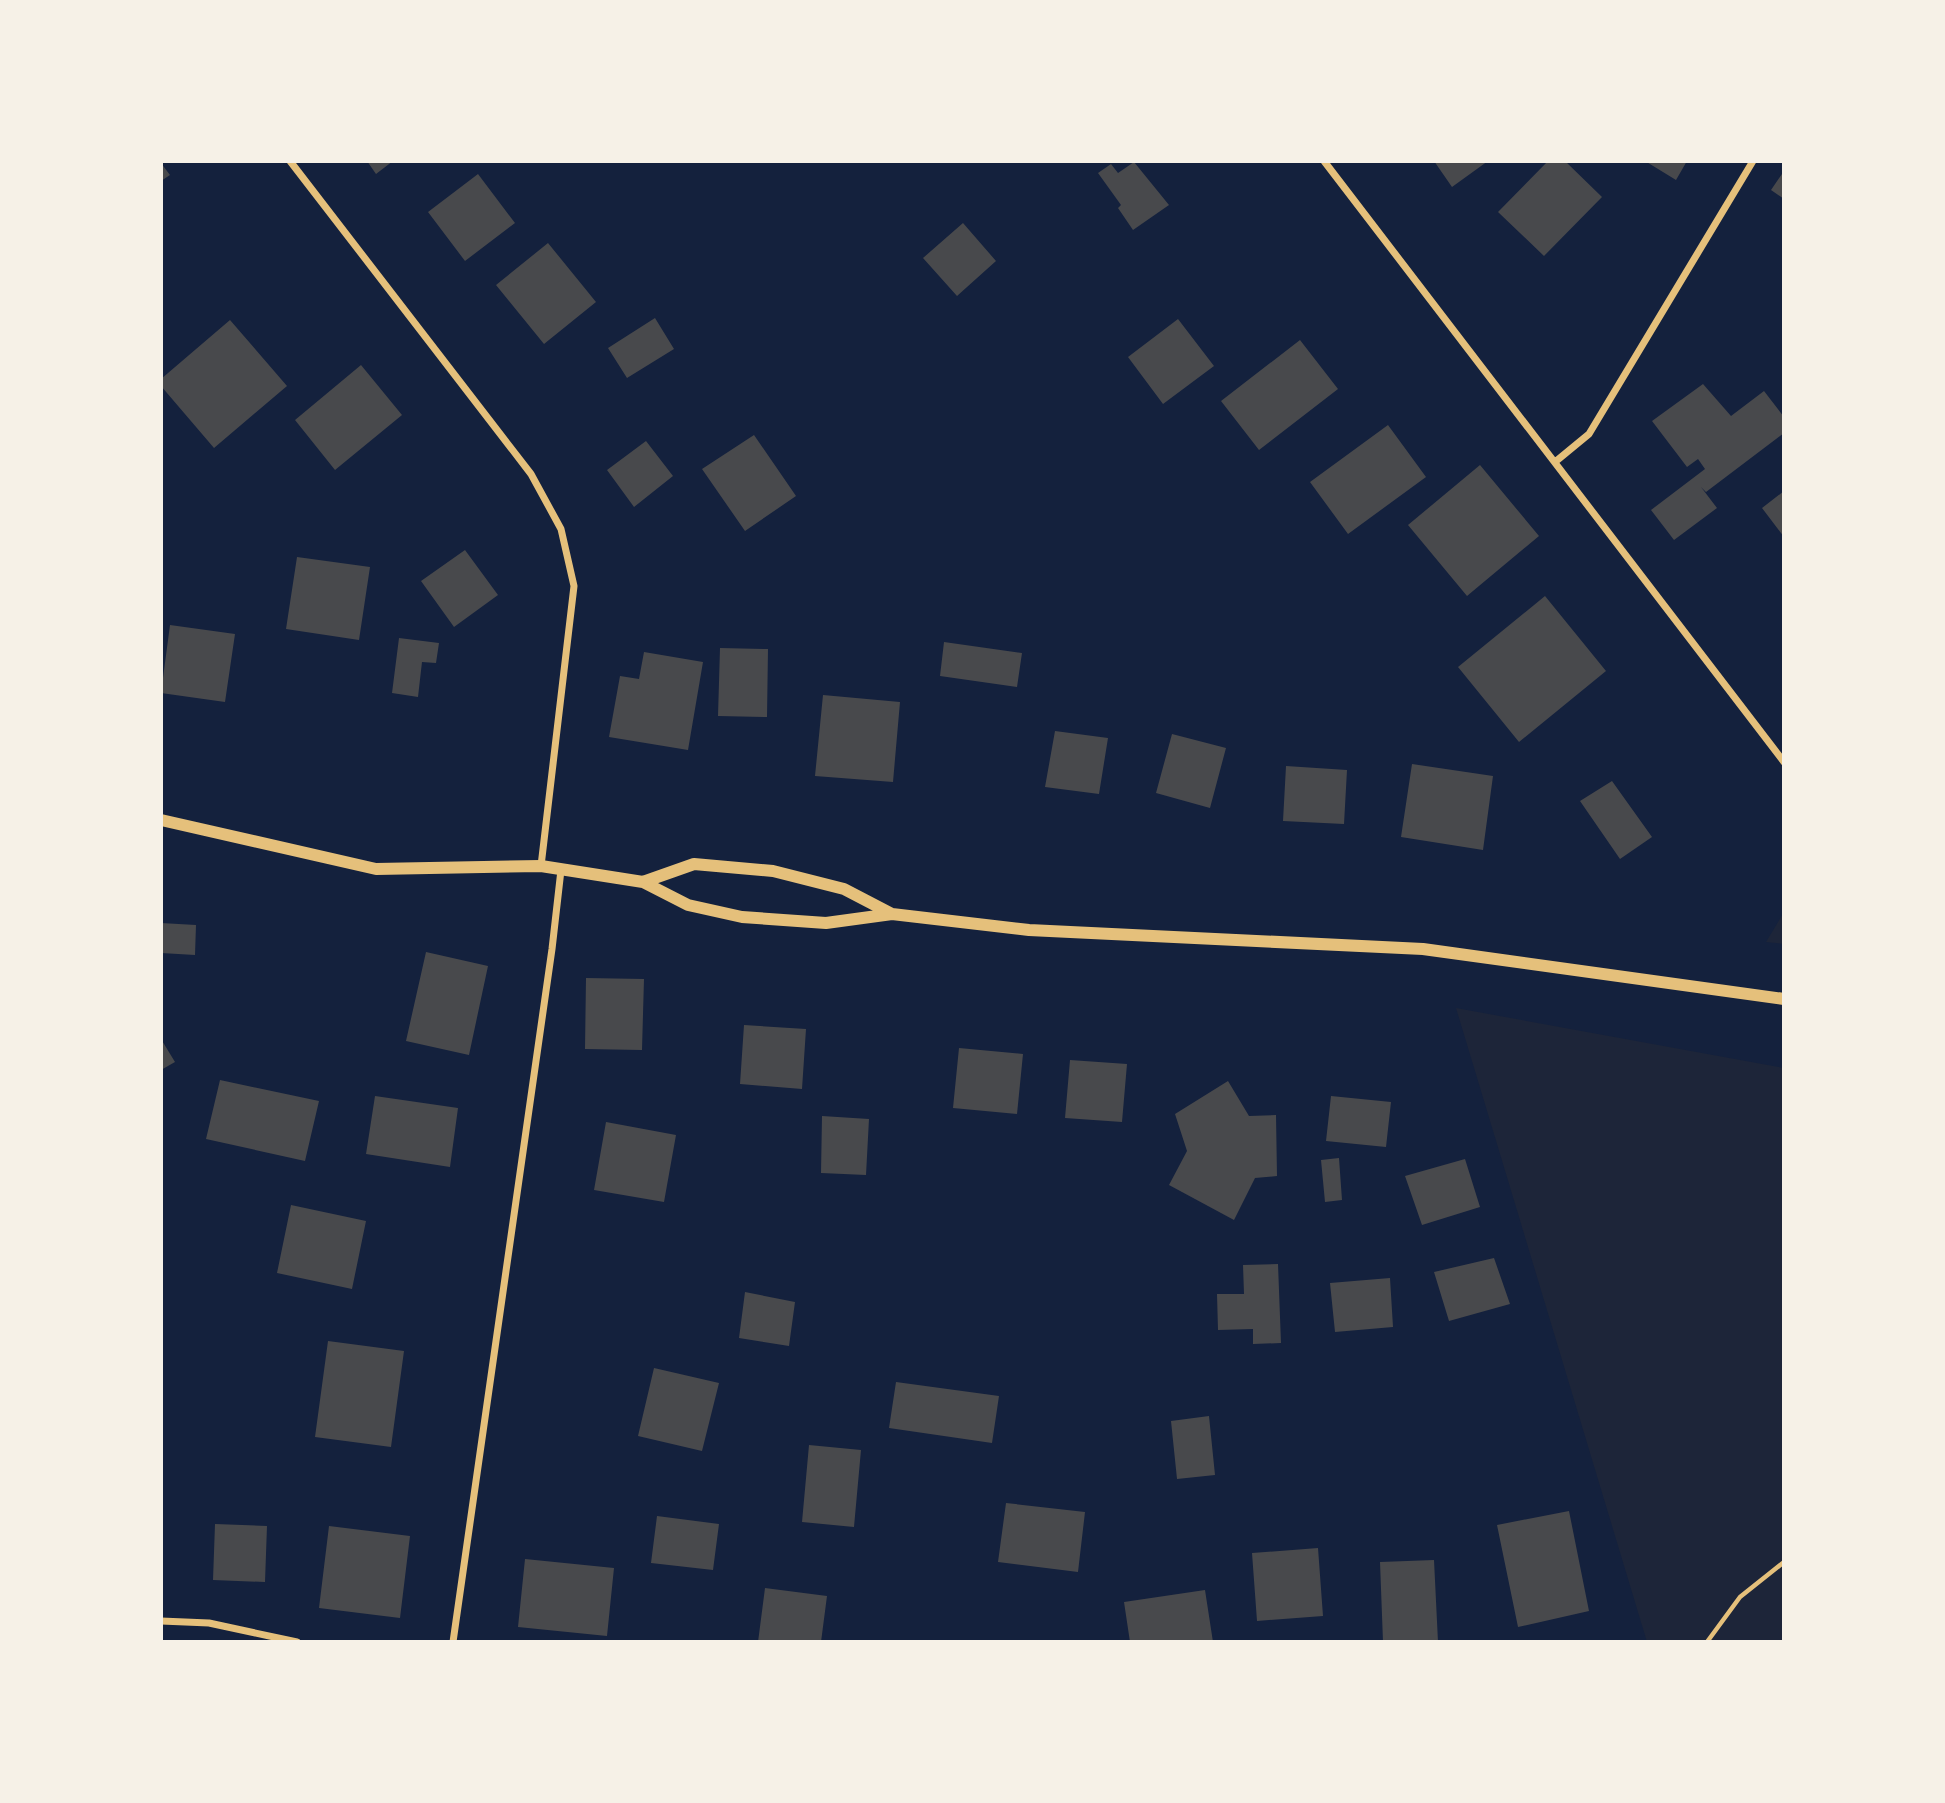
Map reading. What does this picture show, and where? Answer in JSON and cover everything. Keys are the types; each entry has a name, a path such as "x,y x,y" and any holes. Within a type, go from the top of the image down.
{"street":[{"path":"290,161 531,474 561,529 574,586 541,866"},
{"path":"1324,161 1784,762"},
{"path":"1555,462 1589,434 1754,161"},
{"path":"161,820 376,869 541,866 643,882 688,905 742,917 826,923 892,914 1029,930 1423,949 1784,999"},
{"path":"643,882 694,864 773,871 844,889 892,914"},
{"path":"453,1642 561,870"},
{"path":"161,1621 209,1623 297,1642"}],"path":[{"path":"1707,1642 1740,1597 1784,1562"}],"shaded area":[{"path":"1784,912 1784,944 1766,942"},
{"path":"1456,1008 1784,1068 1784,1642 1647,1642"}],"building":[{"path":"367,161 393,161 376,174"},
{"path":"1434,161 1488,161 1452,187"},
{"path":"1548,161 1565,161 1602,197 1544,256 1498,212"},
{"path":"1645,161 1687,161 1676,180"},
{"path":"1134,162 1169,205 1133,230 1118,208 1121,205 1098,173 1111,164 1118,173"},
{"path":"161,163 170,175 161,181"},
{"path":"1784,171 1784,199 1771,190"},
{"path":"478,174 515,223 465,261 428,212"},
{"path":"963,223 996,261 957,296 923,258"},
{"path":"548,243 596,302 544,344 496,285"},
{"path":"655,318 674,349 627,378 608,348"},
{"path":"1178,319 1214,366 1163,404 1128,357"},
{"path":"230,320 287,386 214,448 161,386 161,379"},
{"path":"1300,340 1338,389 1259,450 1221,401"},
{"path":"361,365 402,415 335,470 295,420"},
{"path":"1703,384 1731,416 1764,391 1784,417 1784,433 1706,492 1701,487 1717,508 1674,540 1651,510 1705,469 1698,459 1687,467 1652,421"},
{"path":"1388,425 1426,477 1348,534 1310,482"},
{"path":"754,435 796,496 745,531 702,469"},
{"path":"646,441 673,476 634,507 607,470"},
{"path":"1480,465 1539,536 1467,596 1408,525"},
{"path":"1784,491 1784,537 1762,508"},
{"path":"465,550 498,595 454,627 421,581"},
{"path":"297,557 370,567 359,640 286,629"},
{"path":"1545,596 1606,671 1519,742 1458,667"},
{"path":"170,625 235,634 225,702 161,693"},
{"path":"399,638 439,643 436,663 422,662 418,697 392,693"},
{"path":"944,642 1022,653 1017,687 940,676"},
{"path":"720,648 768,649 767,717 718,716"},
{"path":"644,652 703,662 688,750 609,737 620,676 639,679"},
{"path":"823,695 900,702 893,782 815,776"},
{"path":"1055,731 1108,738 1099,794 1045,787"},
{"path":"1172,734 1226,748 1210,808 1156,793"},
{"path":"1412,764 1493,776 1483,850 1401,837"},
{"path":"1286,766 1347,770 1344,824 1283,821"},
{"path":"1612,781 1652,837 1620,859 1580,801"},
{"path":"161,923 196,925 195,955 161,953"},
{"path":"426,952 488,966 469,1055 406,1041"},
{"path":"586,978 644,979 642,1050 585,1049"},
{"path":"744,1025 806,1029 802,1089 740,1084"},
{"path":"161,1039 175,1062 161,1070"},
{"path":"959,1048 1023,1054 1017,1114 953,1108"},
{"path":"1070,1060 1127,1064 1122,1122 1065,1118"},
{"path":"220,1080 319,1101 305,1161 206,1139"},
{"path":"1228,1081 1249,1116 1276,1115 1277,1176 1255,1178 1234,1220 1169,1185 1187,1151 1175,1114"},
{"path":"375,1096 458,1108 450,1167 366,1154"},
{"path":"1331,1096 1391,1102 1386,1147 1326,1141"},
{"path":"822,1116 869,1119 866,1175 821,1173"},
{"path":"606,1122 676,1135 664,1202 594,1190"},
{"path":"1339,1158 1342,1200 1325,1202 1321,1160"},
{"path":"1465,1159 1480,1207 1422,1225 1405,1176"},
{"path":"291,1205 366,1221 352,1289 277,1273"},
{"path":"1494,1258 1510,1304 1449,1321 1434,1272"},
{"path":"1278,1264 1281,1343 1253,1344 1253,1329 1218,1330 1217,1294 1244,1294 1243,1265"},
{"path":"1390,1278 1393,1327 1335,1332 1330,1283"},
{"path":"745,1292 795,1302 789,1346 739,1338"},
{"path":"328,1341 404,1351 391,1447 315,1437"},
{"path":"654,1368 719,1383 702,1451 638,1436"},
{"path":"896,1382 999,1396 992,1443 889,1428"},
{"path":"1209,1416 1215,1475 1177,1479 1171,1421"},
{"path":"809,1445 861,1450 854,1527 802,1522"},
{"path":"1006,1503 1085,1512 1078,1572 998,1562"},
{"path":"1569,1511 1589,1611 1518,1627 1497,1525"},
{"path":"657,1516 719,1524 713,1570 651,1563"},
{"path":"215,1524 267,1526 265,1582 213,1580"},
{"path":"329,1526 410,1536 400,1618 319,1608"},
{"path":"1318,1548 1323,1616 1257,1621 1252,1553"},
{"path":"525,1559 614,1568 607,1636 518,1627"},
{"path":"1434,1560 1438,1642 1383,1642 1380,1562"},
{"path":"765,1588 827,1596 821,1642 758,1642"},
{"path":"1205,1590 1213,1642 1130,1642 1124,1602"}]}
